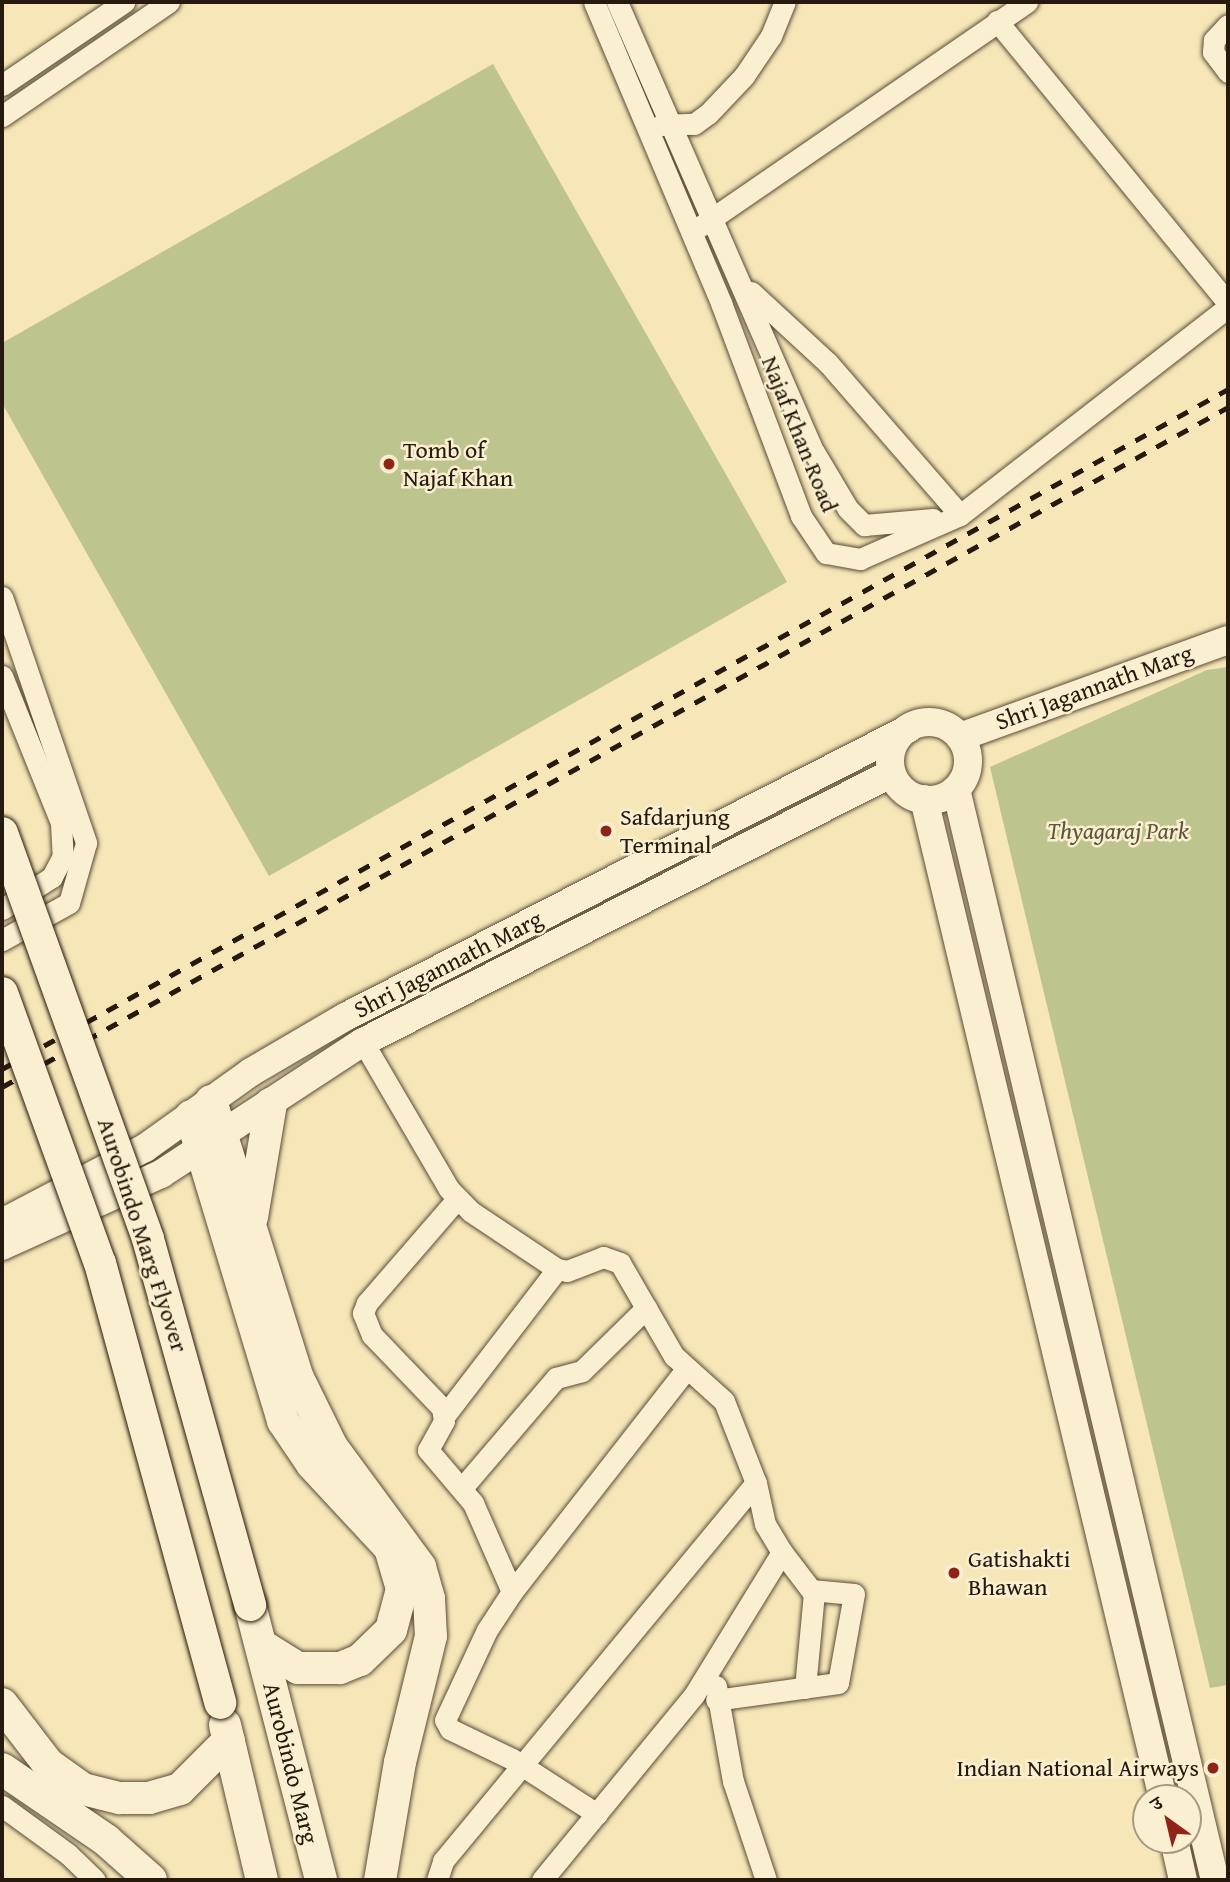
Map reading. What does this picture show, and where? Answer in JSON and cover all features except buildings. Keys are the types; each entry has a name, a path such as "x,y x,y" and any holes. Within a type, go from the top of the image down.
{"main road":[{"name":"Aurobindo Marg Flyover","path":"2,833 148,1239 261,1645"},
{"name":"Aurobindo Marg Flyover","path":"2,993 104,1275 229,1740"},
{"path":"250,1229 271,1104"},
{"path":"201,1109 283,1421 312,1464 390,1548 402,1589 391,1630 377,1647 350,1664 319,1671 298,1668 261,1645"},
{"path":"212,1143 250,1229 298,1378 326,1436 420,1567 429,1599 431,1636 400,1762 380,1880"},
{"name":"Aurobindo Marg","path":"261,1645 321,1880"},
{"path":"8,1712 48,1764 83,1789 120,1798 149,1798 180,1789 229,1740"},
{"path":"2,1752 16,1742 8,1712"},
{"path":"229,1740 262,1880"},
{"path":"2,1769 106,1840 151,1880"}],"street":[{"path":"2,85 124,2"},
{"path":"2,116 169,2"},
{"name":"Najaf Khan Road","path":"594,2 690,232 801,516 826,552 860,559 960,515 1228,305"},
{"path":"617,2 674,125 710,219 742,285 814,452 848,509 864,525 960,515"},
{"path":"645,125 674,125 702,119 744,76 771,36 785,2"},
{"path":"690,232 935,68 1027,2"},
{"path":"997,21 1228,305"},
{"path":"1228,25 1214,40 1213,52 1228,72"},
{"path":"742,285 828,363 960,515"},
{"path":"2,597 86,843 69,903 2,940"},
{"name":"Shri Jagannath Marg","path":"960,737 1228,639"},
{"path":"2,676 61,823 63,856 52,877 2,909"},
{"path":"931,722 945,725 960,737 968,765 956,789 944,797 924,800 900,787 892,773 891,752 908,729 931,722"},
{"name":"Shri Jagannath Marg","path":"2,1223 145,1148 345,1017 908,729"},
{"name":"Shri Jagannath Marg","path":"2,1246 143,1183 212,1143 363,1042 892,773"},
{"path":"956,789 1066,1266 1215,1880"},
{"path":"924,800 1160,1784"},
{"path":"363,1042 453,1194 557,1269 567,1272 612,1257 686,1369 708,1382 724,1401 756,1483 765,1524 811,1590 805,1688"},
{"path":"445,1415 372,1335 363,1313 367,1303 453,1194"},
{"path":"1038,1273 1066,1266"},
{"path":"512,1592 473,1503 428,1450 445,1415 557,1269"},
{"path":"462,1488 556,1378 582,1371 646,1308"},
{"path":"597,1814 521,1765 445,1724 459,1686 512,1592 686,1369"},
{"path":"437,1880 443,1861 756,1483"},
{"path":"542,1880 720,1660 782,1552"},
{"path":"716,1700 838,1683 855,1597 851,1593 811,1590"},
{"path":"720,1660 716,1700 733,1781 766,1880"},
{"path":"2,1805 68,1854 97,1880 106,1840"},
{"path":"1177,1854 1183,1880"}],"green space":[{"path":"493,64 787,582 269,876 2,403 2,343"},
{"name":"Thyagaraj Park","path":"1228,667 1228,1685 1210,1688 990,767 1207,670"}],"railway":[{"path":"2,1069 1228,389"},
{"path":"2,1087 1228,407"}],"place":[{"name":"Tomb of Najaf Khan","path":"389,464"},
{"name":"Safdarjung Terminal","path":"606,831"},
{"name":"Gatishakti Bhawan","path":"954,1573"},
{"name":"Indian National Airways","path":"1213,1768"}]}
